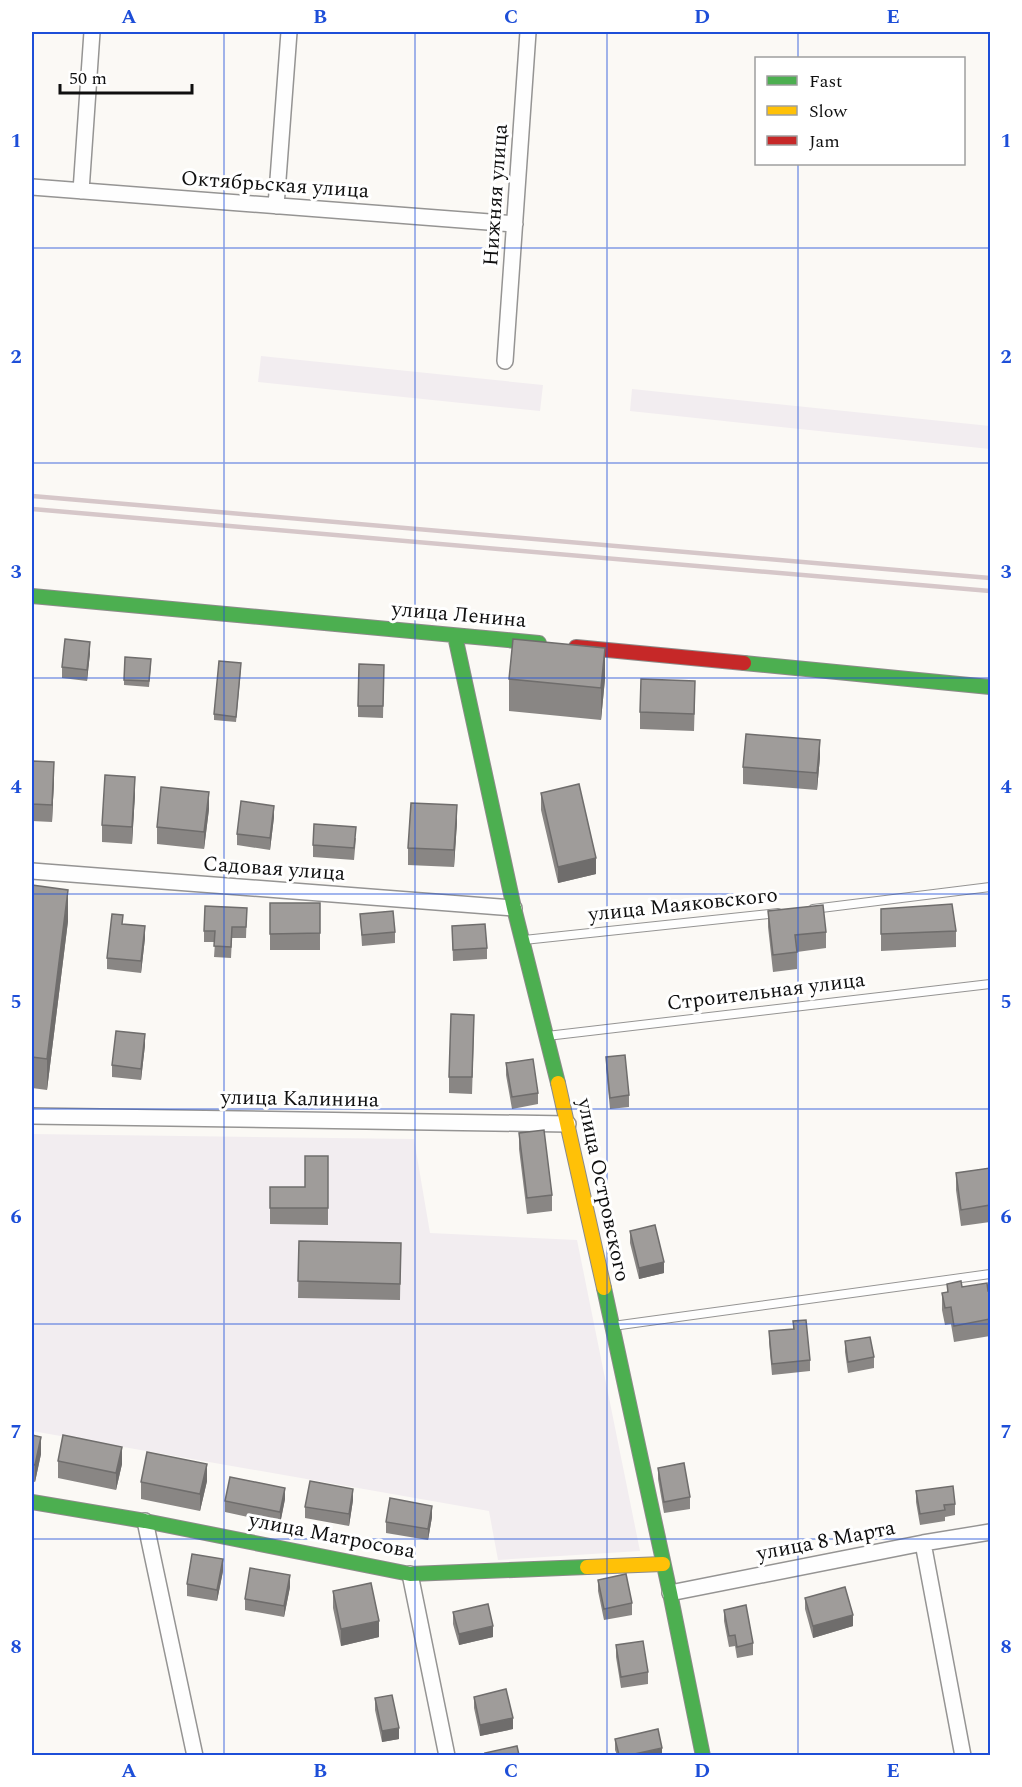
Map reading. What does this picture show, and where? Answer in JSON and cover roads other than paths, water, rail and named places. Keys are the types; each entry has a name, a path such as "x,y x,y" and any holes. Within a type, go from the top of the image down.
{"street":[{"path":"81,191 92,32"},
{"path":"276,206 289,32"},
{"name":"Нижняя улица","path":"505,361 528,32"},
{"name":"Октябрьская улица","path":"32,187 515,224"},
{"name":"улица Ленина","path":"32,596 990,687"},
{"name":"улица Островского","path":"455,636 514,908 568,1124 703,1755"},
{"name":"Садовая улица","path":"32,871 514,908"},
{"name":"улица Калинина","path":"32,1116 568,1124"},
{"name":"улица Матросова","path":"32,1502 145,1521 410,1574 663,1564"},
{"path":"145,1521 195,1755"},
{"name":"улица 8 Марта","path":"670,1593 990,1532"},
{"path":"923,1543 963,1755"},
{"path":"410,1574 447,1755"}],"lane":[{"name":"улица Маяковского","path":"808,909 990,887"},
{"name":"улица Маяковского","path":"522,940 785,912"},
{"name":"Строительная улица","path":"546,1036 990,984"},
{"path":"612,1326 636,1325 990,1274"}],"railway":[{"path":"32,496 990,578"},
{"path":"32,509 990,591"}]}
